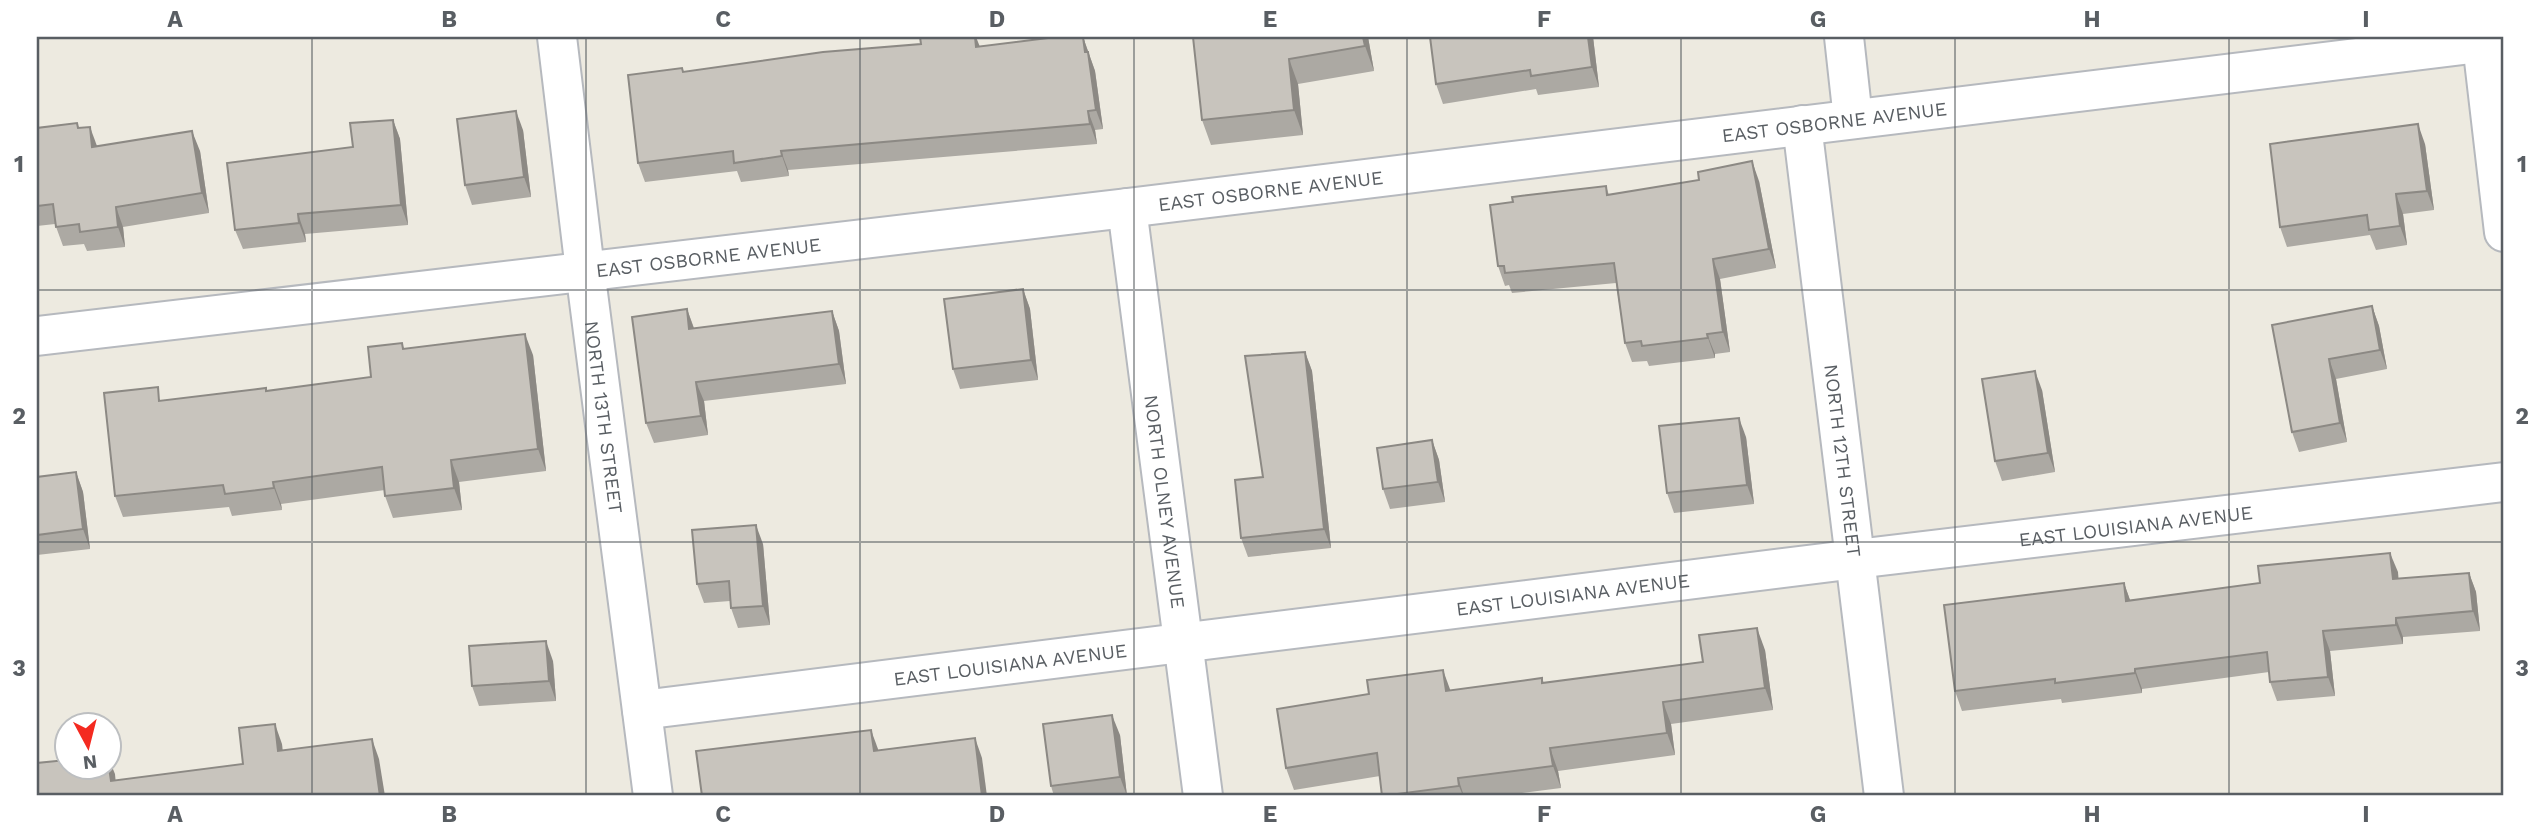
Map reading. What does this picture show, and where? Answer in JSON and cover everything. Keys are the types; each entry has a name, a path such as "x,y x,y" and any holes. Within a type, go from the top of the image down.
{"street":[{"name":"NORTH 13TH STREET","path":"557,37 584,270 653,796"},
{"path":"1844,37 1853,119"},
{"name":"EAST OSBORNE AVENUE","path":"37,336 1127,208 2493,42"},
{"path":"2493,42 2504,232"},
{"name":"NORTH 12TH STREET","path":"1802,125 1884,796"},
{"name":"NORTH OLNEY AVENUE","path":"1127,208 1203,796"},
{"name":"EAST LOUISIANA AVENUE","path":"642,710 1856,559 2504,482"}],"building":[{"path":"920,37 975,37 976,47 1056,37 1083,37 1085,52 1088,52 1096,110 1088,111 1090,124 781,151 782,156 734,163 733,151 638,163 628,75 682,68 683,72 823,52 921,44"},
{"path":"1193,37 1363,37 1365,46 1289,59 1294,110 1202,120"},
{"path":"1430,37 1588,37 1592,67 1531,76 1530,70 1436,84"},
{"path":"516,111 524,177 465,185 457,119"},
{"path":"393,120 401,205 298,214 299,223 235,230 227,163 353,147 350,123"},
{"path":"77,123 78,128 90,127 92,147 192,131 202,193 116,207 118,227 80,232 79,224 56,227 53,204 37,206 37,128"},
{"path":"2418,124 2427,191 2396,194 2400,226 2369,230 2367,215 2280,227 2270,144"},
{"path":"1752,161 1769,249 1713,259 1723,332 1707,334 1708,338 1642,346 1641,341 1625,343 1614,263 1505,273 1504,266 1498,266 1490,205 1513,202 1512,197 1606,186 1607,195 1699,180 1698,172"},
{"path":"1023,289 1031,360 953,369 944,299"},
{"path":"2372,306 2380,350 2329,359 2340,423 2292,432 2272,325"},
{"path":"687,309 689,329 832,311 839,364 696,382 701,416 646,423 632,317"},
{"path":"525,334 538,449 451,460 454,488 385,496 382,467 273,482 274,488 225,494 223,485 115,496 104,393 158,387 159,401 371,377 368,347 402,343 403,349"},
{"path":"1305,352 1324,529 1241,538 1235,480 1263,477 1245,356"},
{"path":"2035,371 2048,453 1995,461 1982,379"},
{"path":"1739,418 1747,485 1667,493 1659,426"},
{"path":"1432,440 1438,482 1383,489 1377,448"},
{"path":"76,472 83,529 37,535 37,477"},
{"path":"756,525 763,606 731,608 729,581 697,584 692,530"},
{"path":"2390,553 2393,579 2469,573 2473,611 2396,618 2396,625 2323,631 2328,677 2270,682 2267,652 2135,669 2135,673 2055,683 2055,679 1955,691 1944,605 2124,583 2126,601 2260,583 2258,566"},
{"path":"1757,628 1765,688 1663,702 1667,733 1550,748 1553,766 1458,778 1459,786 1382,796 1377,753 1286,768 1277,709 1369,694 1367,680 1443,670 1446,691 1542,678 1542,683 1703,662 1699,635"},
{"path":"546,641 549,681 472,686 469,646"},
{"path":"1112,715 1120,777 1051,786 1043,724"},
{"path":"275,724 278,751 372,739 380,796 37,796 37,763 52,761 52,780 111,781 243,764 239,728"},
{"path":"871,730 874,751 975,738 982,796 702,796 696,751"}]}
